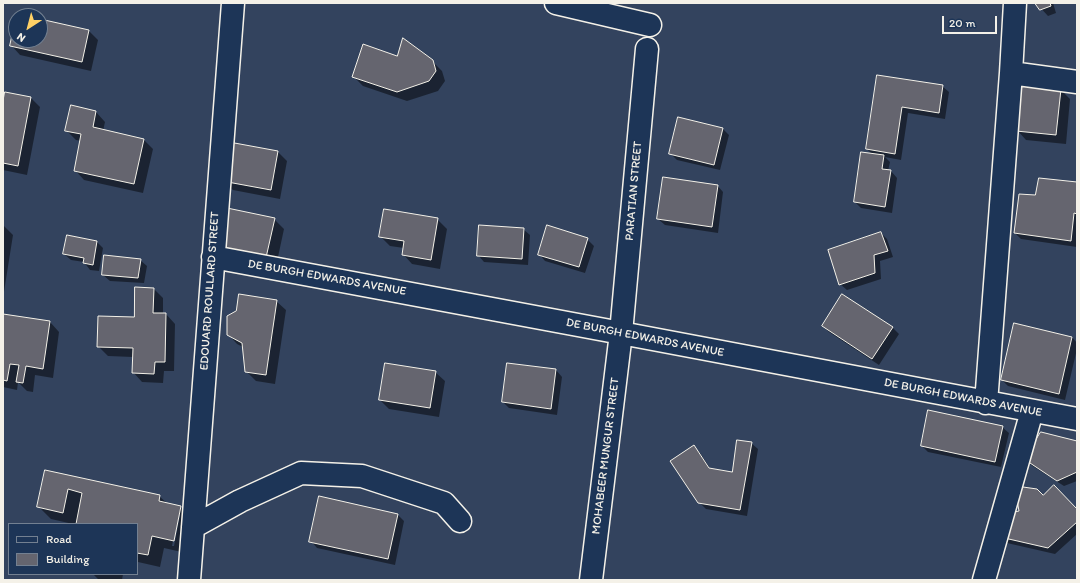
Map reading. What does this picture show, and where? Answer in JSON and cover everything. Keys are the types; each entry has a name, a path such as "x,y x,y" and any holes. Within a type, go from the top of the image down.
{"street":[{"name":"EDOUARD ROULLARD STREET","path":"189,580 233,3"},
{"path":"556,3 650,26"},
{"path":"986,403 1015,3"},
{"name":"PARATIAN STREET","path":"621,333 647,49"},
{"path":"1011,73 1077,82"},
{"name":"DE BURGH EDWARDS AVENUE","path":"213,257 1077,420"},
{"name":"MOHABEER MUNGUR STREET","path":"591,580 621,333"},
{"path":"984,580 1032,411"},
{"path":"193,527 240,501 301,473 362,476 444,503 460,521"}],"building":[{"path":"1035,3 1050,3 1051,6 1040,10"},
{"path":"48,21 89,30 82,62 19,48 48,48"},
{"path":"403,38 433,60 436,71 429,81 397,92 352,77 363,44 397,56"},
{"path":"877,75 943,85 939,113 902,107 895,154 866,149"},
{"path":"1020,84 1061,89 1056,135 1016,131"},
{"path":"5,92 31,97 18,166 3,163 3,101"},
{"path":"71,105 96,111 93,127 144,139 134,184 74,171 81,134 65,131"},
{"path":"678,117 723,128 714,165 669,154"},
{"path":"229,142 278,151 271,190 222,181"},
{"path":"861,152 884,155 882,169 891,170 885,207 854,202"},
{"path":"663,177 718,185 712,227 657,219"},
{"path":"1039,178 1077,182 1077,214 1074,213 1071,241 1014,233 1019,194 1035,195"},
{"path":"227,208 275,218 265,262 218,251"},
{"path":"384,209 438,218 431,260 402,255 404,241 379,237"},
{"path":"479,225 524,228 522,259 477,256"},
{"path":"547,225 588,238 579,267 538,255"},
{"path":"881,232 888,251 874,255 875,273 839,285 828,250"},
{"path":"67,235 97,241 93,265 83,263 84,258 63,254"},
{"path":"104,255 141,259 138,278 102,275"},
{"path":"135,287 154,288 153,313 166,313 165,362 155,362 154,374 132,373 133,348 97,347 98,316 134,317"},
{"path":"239,294 277,300 266,375 245,372 242,343 227,335 227,316 236,311"},
{"path":"842,294 893,327 872,359 822,326"},
{"path":"3,314 50,321 43,369 26,366 23,383 16,382 19,365 10,364 7,381 3,380"},
{"path":"1014,323 1072,337 1059,394 1001,380"},
{"path":"385,363 436,371 430,408 379,400"},
{"path":"507,363 556,369 551,409 502,402"},
{"path":"928,410 1003,426 995,462 921,446"},
{"path":"1041,432 1077,441 1077,472 1057,481 1024,459"},
{"path":"737,440 752,442 740,510 698,503 670,461 694,445 709,468 732,472"},
{"path":"45,470 160,495 159,501 181,506 174,541 152,536 148,555 138,553 138,523 76,523 82,493 68,489 63,513 37,507"},
{"path":"1054,485 1077,509 1077,522 1048,548 1000,537 1005,514 1019,511 1016,495 1023,487 1037,489 1043,495"},
{"path":"319,496 398,514 388,559 309,542"}]}
